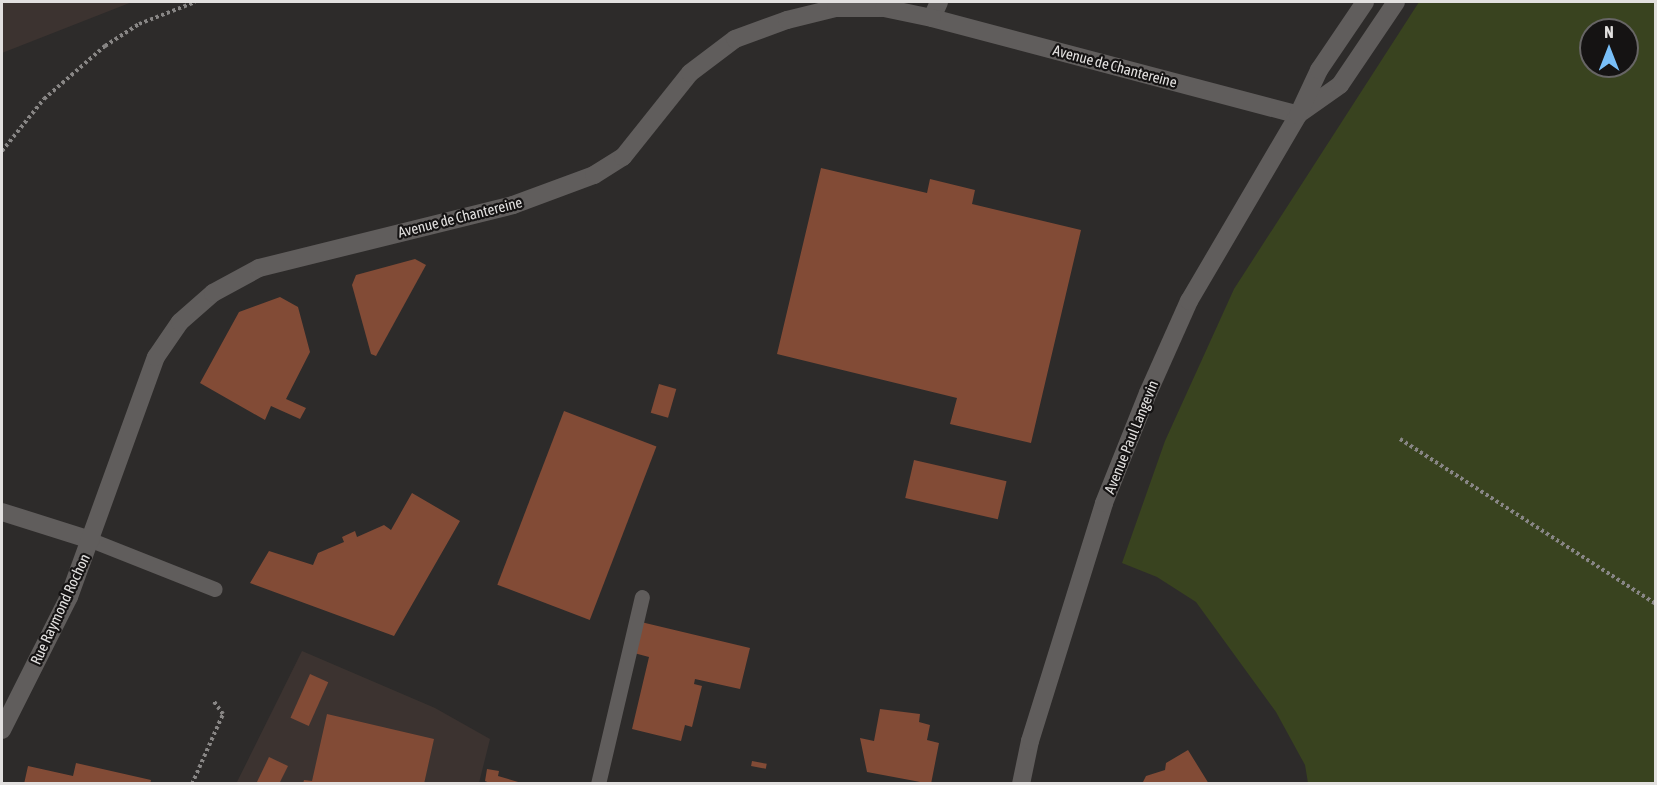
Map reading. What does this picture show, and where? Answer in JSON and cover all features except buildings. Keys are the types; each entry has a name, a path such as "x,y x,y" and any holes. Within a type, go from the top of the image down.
{"street":[{"name":"Avenue Paul Langevin","path":"1021,783 1030,741 1101,512 1148,393 1189,301 1298,115 1319,70 1365,2"},
{"name":"Avenue Paul Langevin","path":"1298,115 1340,85 1396,2"},
{"name":"Avenue de Chantereine","path":"91,540 156,357 180,322 235,279 281,262 513,205 594,175 623,157 690,73 735,39 787,20 836,8 935,10 1298,115"},
{"name":"Rue Raymond Rochon","path":"2,512 91,540 69,597 2,730"}],"lane":[{"path":"91,540 215,589"},
{"path":"598,783 642,597"}],"path":[{"path":"2,151 44,99 105,46 139,24 195,2"},
{"path":"1400,438 1656,604"},
{"path":"192,783 224,714 213,700"}],"shaded area":[{"path":"2,2 132,2 2,53"},
{"path":"302,651 435,708 490,739 479,783 236,784"}],"green space":[{"path":"1419,2 1655,2 1655,783 1308,783 1305,765 1276,712 1196,602 1157,577 1122,563 1165,441 1234,289"}]}
